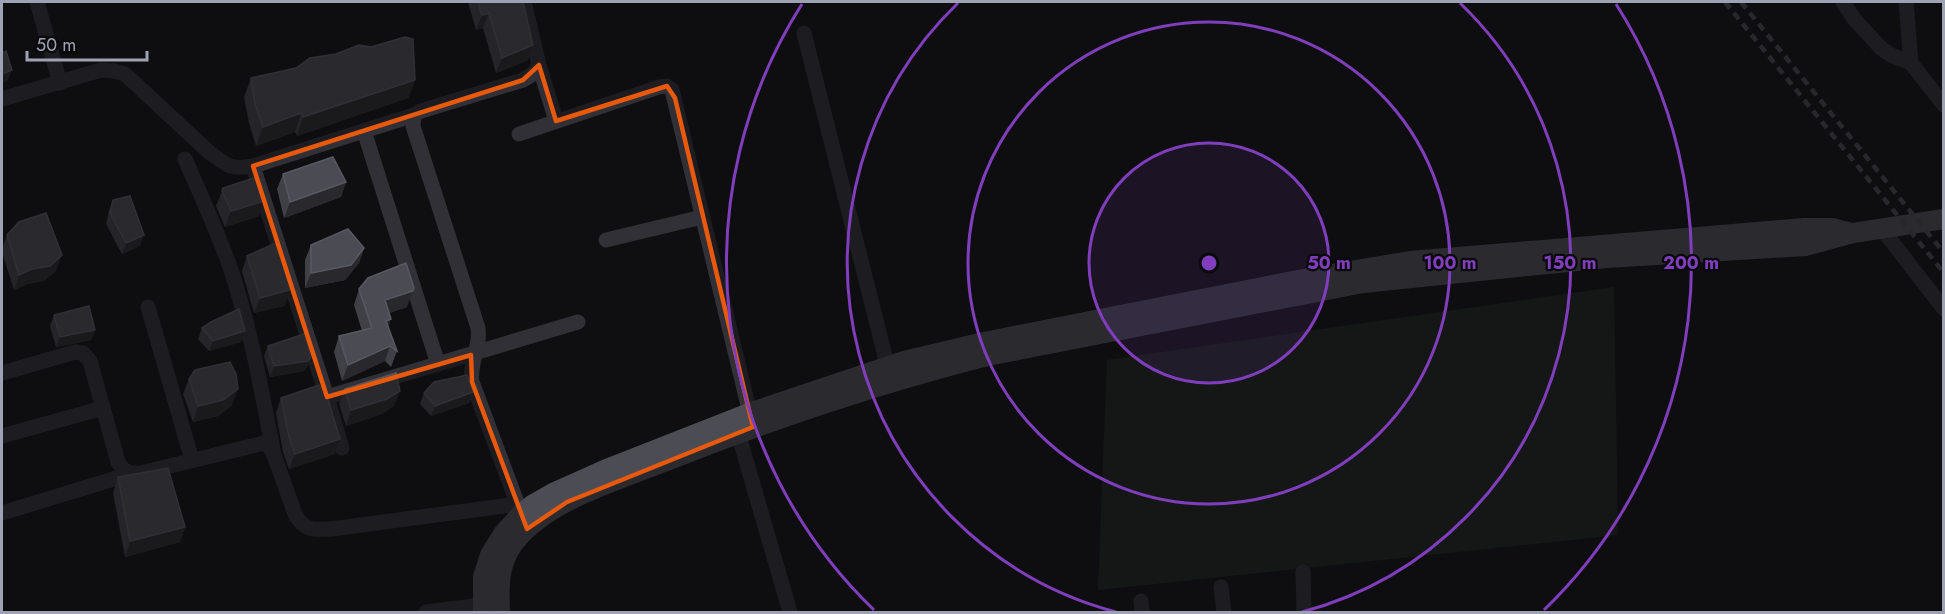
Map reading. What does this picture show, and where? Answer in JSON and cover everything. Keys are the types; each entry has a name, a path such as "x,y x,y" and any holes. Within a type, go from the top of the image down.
{"main road":[{"path":"488,610 483,577 490,555 503,534 522,516 553,493 600,472 984,342 1361,268 1410,261 1640,249 1817,227 1832,228 1853,234 1944,219"}],"street":[{"path":"37,2 60,83"},
{"path":"524,2 539,65 556,121"},
{"path":"1843,2 1854,19 1881,48 1911,63 1944,105"},
{"path":"1906,2 1911,63"},
{"path":"804,33 890,374"},
{"path":"2,99 101,70 125,74 210,153 225,165 238,169 523,80 533,74 539,65"},
{"path":"519,134 667,86 672,90 790,612"},
{"path":"2,513 130,474 264,443 270,447 274,455 300,523 305,527 316,530 522,516 472,382 471,365 479,337 478,328 413,126 414,115"},
{"path":"364,131 438,363"},
{"path":"185,159 217,231 231,271 253,349 274,455"},
{"path":"253,166 342,448"},
{"path":"606,240 702,217"},
{"path":"1882,229 1944,309"},
{"path":"148,307 192,460"},
{"path":"327,397 578,322"},
{"path":"2,373 75,352 83,353 90,362 118,462 122,470 130,474"},
{"path":"2,436 103,408"},
{"path":"1303,572 1304,612"},
{"path":"1221,587 1224,612"},
{"path":"426,612 488,610"}],"highlighted area":[{"path":"539,65 556,121 667,86 675,98 753,427 567,502 527,529 472,382 471,355 327,397 253,166 523,80"}],"shaded area":[{"path":"1614,287 1618,535 1098,590 1107,360"}],"building":[{"path":"478,2 523,2 533,45 502,58 489,13 482,15"},
{"path":"405,37 413,39 415,80 303,117 301,113 263,127 255,104 251,78 296,68 310,58 336,54 359,45 371,47"},
{"path":"6,51 12,70 2,74 2,53"},
{"path":"333,157 346,182 290,202 283,174"},
{"path":"257,177 264,201 231,211 222,191 223,188"},
{"path":"130,196 144,235 126,243 110,213 113,200"},
{"path":"46,213 62,255 50,266 32,269 19,275 7,235 19,222"},
{"path":"348,229 364,248 351,265 311,273 311,245"},
{"path":"278,242 292,286 289,290 260,298 247,256"},
{"path":"406,263 413,291 385,300 391,319 386,321 397,351 390,346 348,365 339,336 372,328 359,289 368,278"},
{"path":"89,306 95,330 60,337 54,315"},
{"path":"239,309 245,331 213,341 202,328 211,322"},
{"path":"304,334 311,357 308,361 274,366 268,346"},
{"path":"230,362 236,374 238,389 223,400 198,406 189,379 195,370"},
{"path":"396,373 400,391 387,399 351,410 345,389"},
{"path":"467,375 473,392 435,406 424,393 434,382"},
{"path":"319,385 319,387 324,386 340,439 295,454 281,398"},
{"path":"168,468 185,527 130,541 118,477"}],"railway":[{"path":"1725,2 1944,273"},
{"path":"1741,2 1944,253"}]}
